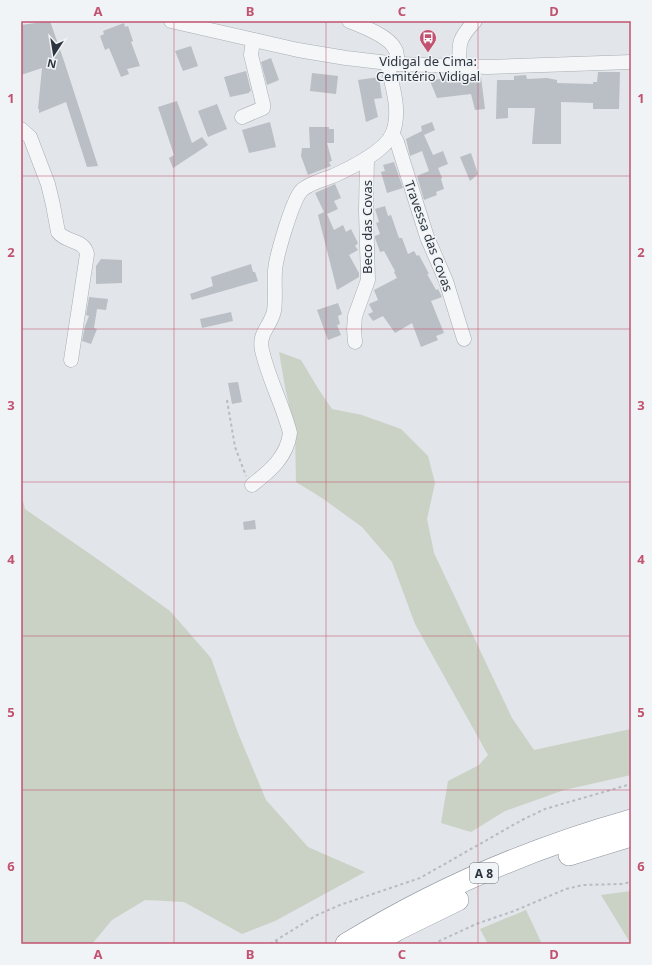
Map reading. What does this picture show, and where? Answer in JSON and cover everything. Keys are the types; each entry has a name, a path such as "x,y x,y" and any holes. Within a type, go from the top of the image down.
{"highway":[{"name":"A 8","path":"346,944 389,918 461,883 564,841 631,820"},
{"name":"A 8","path":"374,944 397,930 458,900 521,873 578,852 631,836"}],"street":[{"path":"171,21 305,51 392,64 488,67 631,62"},
{"path":"252,485 269,471 281,457 288,443 290,433 261,349 262,333 270,322 274,310 275,270 286,226 295,202 301,190 349,169 367,158 388,140 396,123 392,64 396,50 392,43 370,29 349,21"},
{"path":"460,66 458,50 460,42 464,34 475,21"},
{"path":"242,116 263,108 251,55 253,40"},
{"path":"21,129 30,137 48,184 58,232 60,235 78,242 86,249 87,258 84,281 71,360"},
{"name":"Travessa das Covas","path":"391,136 395,138 397,142 427,237 446,281 464,339"},
{"name":"Beco das Covas","path":"355,342 355,316 368,280 366,211 367,158"}],"path":[{"path":"227,400 235,446 246,477 252,485"},
{"path":"270,944 317,915 340,905 420,878 533,814 545,809 631,784"},
{"path":"433,944 476,924 514,911 566,889 583,885 621,884 631,882"},
{"path":"276,940 278,944"}],"green space":[{"path":"279,352 301,360 332,409 362,415 401,429 428,456 435,483 427,519 434,553 512,718 534,750 631,729 631,775 564,790 505,811 471,832 441,823 448,781 479,765 488,755 415,624 392,562 362,527 322,498 296,482 295,432"},
{"path":"21,494 25,509 170,611 211,658 238,733 266,800 308,847 365,872 275,921 242,934 184,902 145,900 112,920 92,944 21,944"},
{"path":"631,891 631,944 601,895"},
{"path":"526,910 542,944 488,944 480,929"}],"building":[{"path":"50,21 98,166 87,167 66,102 39,113 38,109 42,68 21,75 21,25"},
{"path":"124,23 125,27 128,26 133,41 131,42 140,66 127,69 129,74 121,77 109,48 105,50 100,36 104,34 103,31"},
{"path":"191,46 198,66 183,71 175,51"},
{"path":"271,58 279,80 267,85 261,62"},
{"path":"246,71 251,91 249,93 230,97 224,77"},
{"path":"598,72 620,72 619,109 593,109 593,103 561,102 561,144 532,144 535,108 508,108 508,118 496,119 497,80 514,80 514,76 526,75 527,79 547,78 557,80 557,83 593,84 593,82 597,82"},
{"path":"312,73 338,76 336,94 310,91"},
{"path":"379,77 382,98 374,99 378,117 366,122 358,80"},
{"path":"449,77 450,83 481,77 485,109 475,110 471,94 437,98 430,81"},
{"path":"177,101 192,143 202,137 208,145 173,168 169,158 174,155 158,107"},
{"path":"217,104 227,129 208,137 198,111"},
{"path":"270,122 276,147 249,153 242,130"},
{"path":"432,122 435,130 424,135 433,155 443,151 448,164 438,168 444,189 436,192 437,195 424,200 417,176 429,171 422,151 410,156 406,139 422,131 421,126"},
{"path":"309,127 329,127 329,129 334,129 334,143 327,143 332,161 329,162 331,166 308,175 301,156 302,148 310,148"},
{"path":"471,153 478,174 470,181 460,157"},
{"path":"394,162 403,188 387,193 381,172 385,171 383,165"},
{"path":"335,184 341,198 334,201 338,209 327,214 334,230 343,225 346,232 351,229 358,243 355,246 358,250 349,255 359,273 359,277 337,290 318,215 324,212 315,193"},
{"path":"385,206 388,216 391,215 399,238 402,238 408,254 414,251 417,256 419,255 429,274 427,274 436,290 438,289 442,297 431,301 444,333 436,336 438,340 421,347 412,323 395,333 383,316 373,321 368,314 373,312 369,304 378,300 374,290 397,278 394,272 395,271 384,251 380,252 375,238 375,236 380,234 376,223 379,222 375,209"},
{"path":"101,259 122,260 122,283 96,284 96,266"},
{"path":"251,264 258,281 192,300 190,294 213,286 211,277"},
{"path":"89,297 108,299 106,310 97,309 94,328 97,329 91,344 82,341 89,316 86,315"},
{"path":"338,303 342,314 338,316 340,324 337,325 341,335 328,340 317,310"},
{"path":"231,312 233,321 202,328 200,319"},
{"path":"238,382 242,402 232,404 228,383"},
{"path":"255,520 256,529 244,530 243,522"}],"place":[{"name":"Vidigal de Cima: Cemitério Vidigal","path":"428,53"}]}
